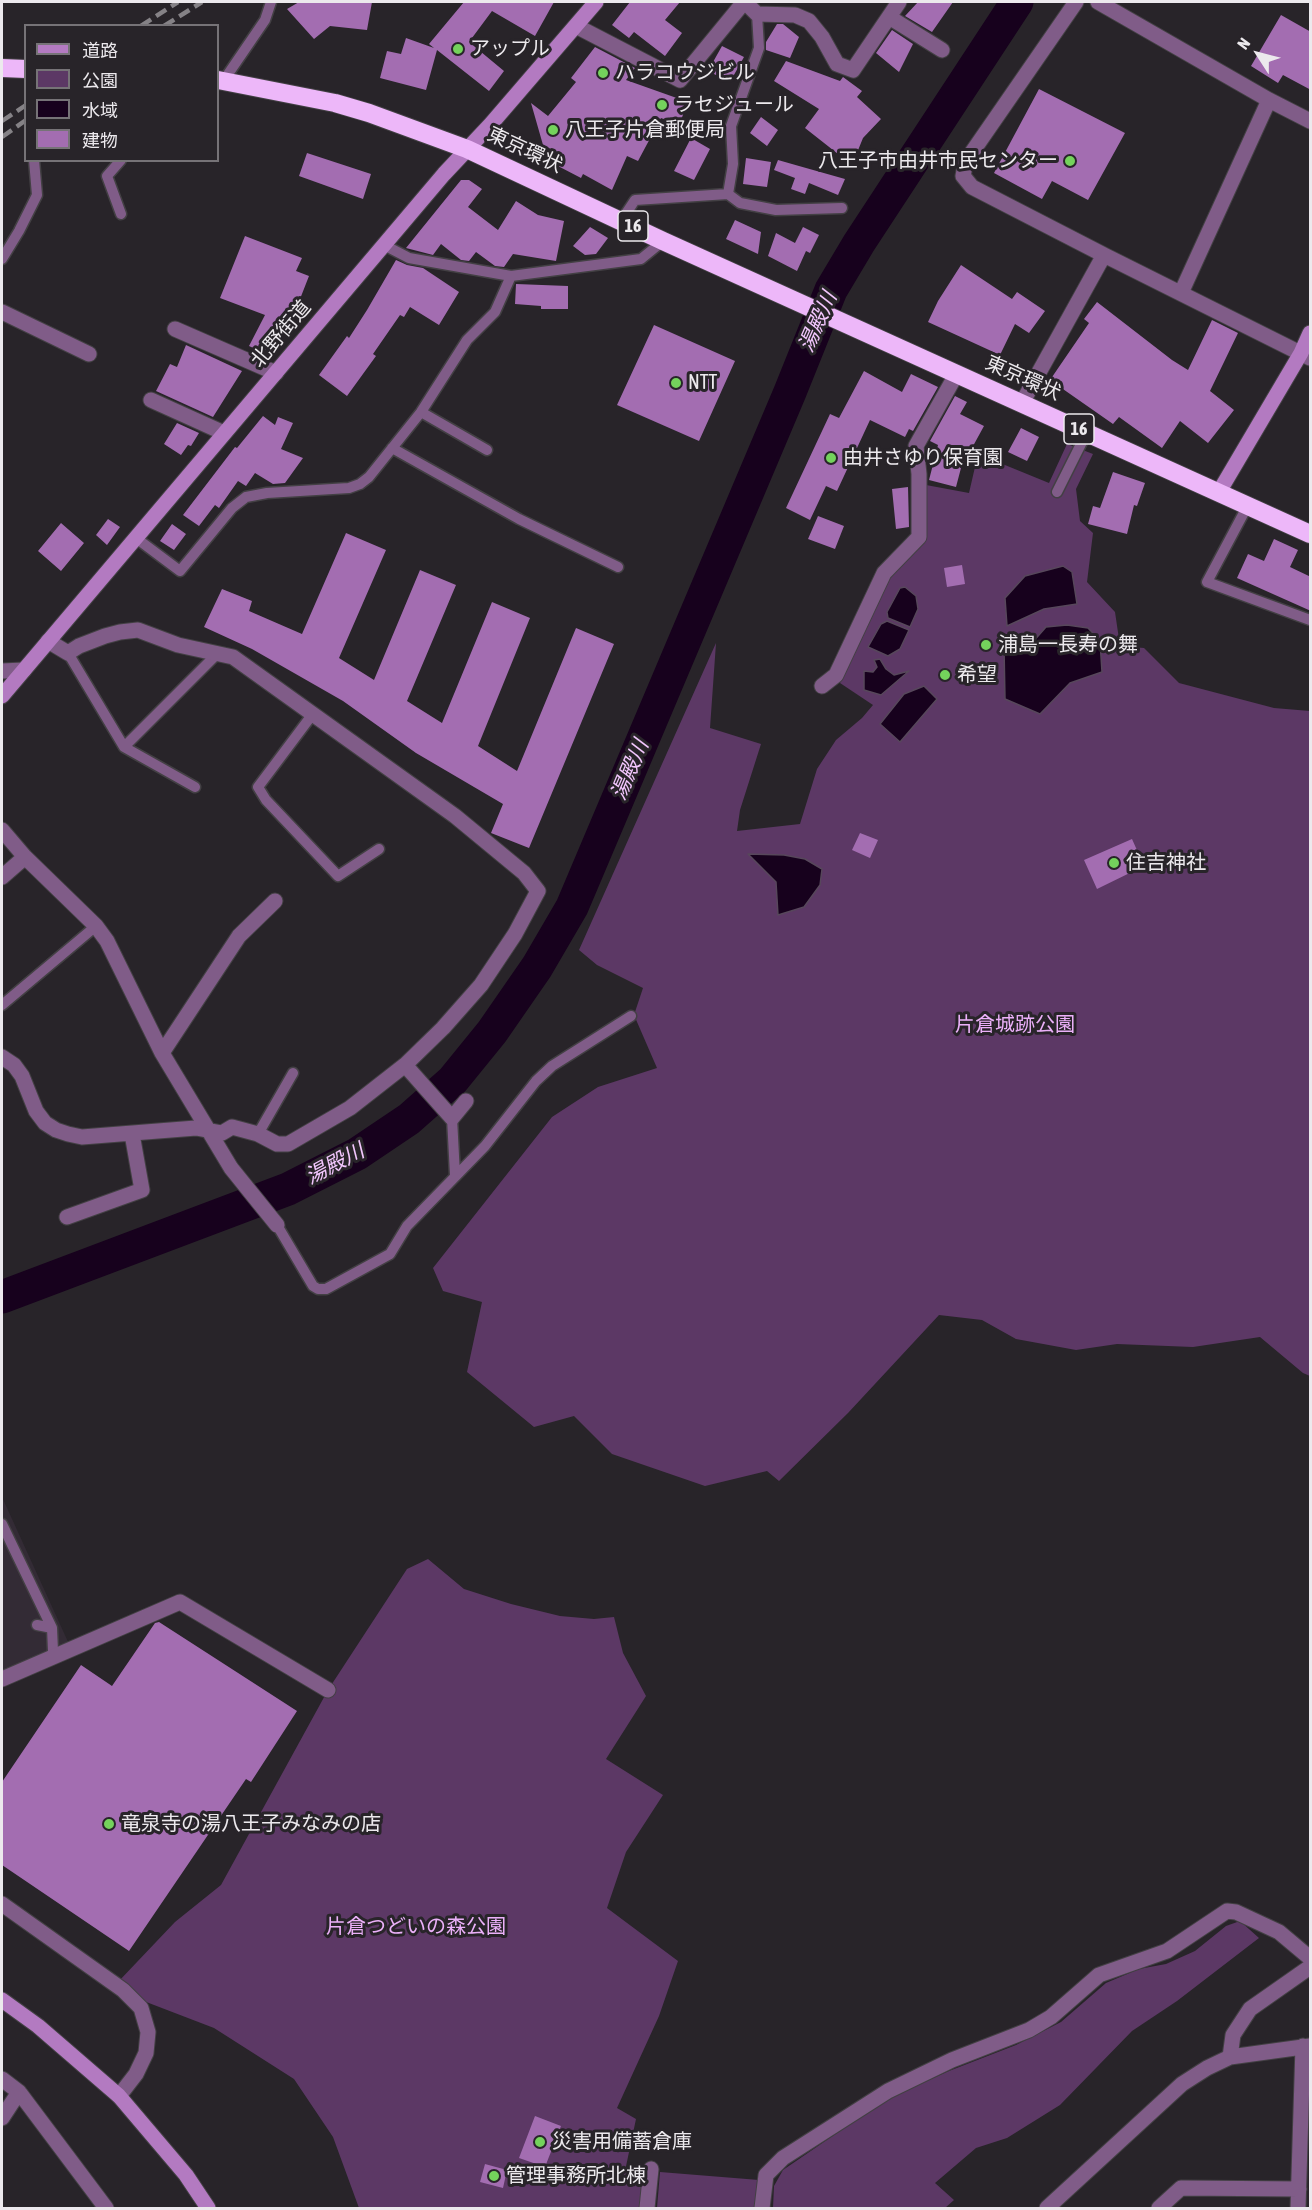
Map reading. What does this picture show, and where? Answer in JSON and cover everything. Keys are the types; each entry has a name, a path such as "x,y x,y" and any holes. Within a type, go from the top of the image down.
{"highway":[{"path":"2,68 24,69"},
{"name":"東京環状","path":"220,81 335,103 369,112 467,149 663,241 1311,534"}],"main road":[{"name":"北野街道","path":"2,696 384,245 596,2"},
{"path":"1219,492 1306,355 1311,333"},
{"path":"2,2000 38,2026 118,2096 186,2175 208,2208"}],"street":[{"path":"576,26 680,80 744,2 757,14 795,15 809,21 822,37 837,64 854,70 899,2"},
{"path":"1076,2 966,161 963,176 972,187 1306,355"},
{"path":"1098,2 1269,100 1311,121"},
{"path":"889,17 942,50"},
{"path":"1181,293 1269,100"},
{"path":"1022,403 1104,255"},
{"path":"2,312 89,354"},
{"path":"175,329 276,373"},
{"path":"822,686 836,675 884,573 919,537 919,474 916,446 957,373"},
{"path":"151,400 224,433"},
{"path":"2,1057 14,1065 22,1076 36,1111 45,1123 56,1130 82,1137 196,1128 222,1133 232,1127 258,1134 277,1144 288,1144 350,1107 407,1067 480,985 515,934 538,891 524,873 455,816 312,716 233,657 178,645 138,630 129,630 96,639 68,653 48,641"},
{"path":"2,671 24,670"},
{"path":"2,830 25,857 96,926 107,941 162,1053 232,1170 276,1223"},
{"path":"2,877 25,857"},
{"path":"162,1053 239,936 275,901"},
{"path":"407,1067 450,1116 466,1101"},
{"path":"67,1217 142,1190 132,1134"},
{"path":"2,1679 180,1602 328,1690"},
{"path":"2,1904 123,1990 141,2008 148,2032 146,2053 136,2074 118,2096"},
{"path":"762,2208 766,2175 783,2158 888,2091 952,2060 1029,2030 1051,2017 1099,1975 1167,1951 1227,1911 1236,1912 1279,1932 1311,1958"},
{"path":"1230,2057 1233,2035 1250,2009 1311,1966"},
{"path":"1047,2208 1182,2084 1230,2057 1307,2046 1298,2208"},
{"path":"2,2079 20,2092 106,2208"},
{"path":"2,2118 20,2092"},
{"path":"647,2208 651,2169"},
{"path":"1159,2208 1181,2188 1299,2189"}],"lane":[{"path":"220,81 265,20 272,2"},
{"path":"728,194 733,164 731,126 759,48 757,14"},
{"path":"2,259 37,195 34,162"},
{"path":"119,162 106,176 121,214"},
{"path":"621,221 635,200 728,194 740,203 776,210 842,208"},
{"path":"384,245 409,258 511,276 641,259 663,241"},
{"path":"136,538 180,571 232,508 246,497 267,493 349,488 360,484 369,477 421,412 467,340 495,312 511,276"},
{"path":"421,412 487,450"},
{"path":"1057,492 1087,432"},
{"path":"392,447 519,519 618,567"},
{"path":"1248,505 1208,582 1311,620"},
{"path":"68,653 124,747 195,788"},
{"path":"124,747 217,654"},
{"path":"312,716 258,787 266,800 338,876 379,849"},
{"path":"2,1005 96,926"},
{"path":"276,1223 313,1286 318,1289 326,1289 390,1254 407,1226 485,1146 536,1081 552,1065 631,1016"},
{"path":"258,1134 293,1073"},
{"path":"450,1116 455,1175"},
{"path":"2,1524 52,1628 51,1658"},
{"path":"37,1625 52,1628"}],"shaded area":[{"path":"2,1497 69,1644 2,1673"}],"green space":[{"name":"片倉城跡公園","path":"1067,444 1093,454 1076,489 1080,521 1093,533 1087,582 1115,612 1120,646 1144,648 1179,683 1274,708 1310,711 1310,1376 1303,1373 1260,1337 1193,1347 1117,1344 1076,1350 1016,1339 982,1320 939,1315 848,1413 779,1481 767,1471 705,1486 612,1454 574,1416 534,1427 467,1372 482,1302 443,1291 433,1268 552,1117 598,1087 657,1068 634,1015 643,988 597,965 579,950 716,643 710,728 761,744 740,810 737,831 800,824 817,769 836,740 862,718 873,705 840,683 890,574 921,544 926,485 969,493 978,454 1049,483"},
{"name":"片倉つどいの森公園","path":"428,1559 464,1589 511,1604 560,1616 594,1619 614,1617 623,1653 646,1696 606,1759 663,1795 626,1852 607,1908 678,1961 659,2016 617,2108 636,2119 625,2171 645,2174 641,2208 359,2208 333,2137 294,2079 214,2028 141,2000 118,1982 175,1922 221,1885 328,1690 407,1569"},
{"path":"1240,1921 1259,1938 1177,2001 1132,2031 1060,2105 1007,2138 976,2148 935,2183 954,2200 945,2208 773,2208 774,2186 783,2170 888,2098 1016,2045 1061,2022 1106,1983 1139,1969 1166,1964 1195,1951 1226,1926"},
{"path":"660,2172 759,2180 756,2208 657,2208"}],"water":[{"path":"1063,566 1072,572 1077,604 1044,609 1007,626 1005,598 1025,576"},
{"path":"905,587 916,596 918,609 910,627 888,618 887,612 900,588"},
{"path":"887,621 909,630 900,649 888,656 868,647 881,624"},
{"path":"1067,625 1088,628 1100,641 1102,672 1070,683 1040,714 1005,699 1004,647 1031,644 1046,627"},
{"path":"880,659 886,669 894,675 909,671 881,695 864,690 864,671 873,672 877,667 874,660"},
{"path":"924,686 937,699 900,742 880,724 904,694"},
{"path":"748,854 784,855 805,859 822,869 820,885 804,907 778,915 776,882"}],"building":[{"path":"299,2 372,2 367,30 330,26 314,39 287,9"},
{"path":"464,2 554,2 535,36 492,11 469,42 504,71 489,91 437,50 426,90 380,78 387,51 401,54 406,38 434,48 429,44"},
{"path":"630,2 680,2 665,20 682,33 665,56 634,32 629,38 612,25"},
{"path":"918,2 953,2 932,32 905,16"},
{"path":"1281,15 1311,32 1311,90 1283,75 1278,83 1251,66"},
{"path":"777,24 783,24 799,37 790,58 766,50 766,42"},
{"path":"892,30 913,44 899,72 876,53"},
{"path":"722,46 744,57 730,82 708,71"},
{"path":"595,47 635,68 626,80 688,102 679,125 661,118 638,161 627,156 612,190 583,174 581,178 556,165 561,154 543,145 531,103 548,116 576,82 571,78"},
{"path":"786,61 840,81 843,77 862,91 857,97 881,119 863,138 852,165 805,128 819,109 774,81"},
{"path":"1039,89 1125,133 1088,200 1052,181 1042,199 994,173"},
{"path":"761,117 778,130 767,146 750,133"},
{"path":"691,138 710,149 694,180 674,171"},
{"path":"307,153 371,174 363,199 299,176"},
{"path":"746,158 771,162 767,187 743,184"},
{"path":"778,160 845,179 838,195 809,183 805,194 791,189 795,178 774,170"},
{"path":"461,180 469,180 482,189 468,207 498,230 516,201 538,215 564,221 556,261 513,254 504,267 495,266 476,252 469,261 461,260 441,244 433,255 406,248"},
{"path":"735,220 761,232 758,254 726,239"},
{"path":"590,227 608,238 596,254 585,255 573,246"},
{"path":"803,227 819,235 810,253 806,251 797,271 768,256 776,233 795,243"},
{"path":"245,236 302,258 296,271 309,276 291,322 286,320 282,328 277,325 264,353 249,346 265,315 220,298"},
{"path":"396,260 423,268 459,292 439,325 410,307 404,317 400,315 373,354 376,356 347,396 319,375 347,336 349,338"},
{"path":"961,265 1012,299 1017,292 1045,311 1029,333 1015,324 1000,355 928,322 938,301"},
{"path":"516,284 568,286 568,309 541,309 541,306 515,304"},
{"path":"1097,302 1188,370 1212,320 1238,333 1210,391 1234,410 1208,443 1180,421 1162,448 1119,417 1113,424 1050,380 1089,323 1084,319"},
{"name":"NTT","path":"654,325 735,361 699,441 617,405"},
{"path":"186,345 242,371 213,417 156,391 170,364 177,367"},
{"path":"864,371 902,392 911,374 938,387 913,431 909,429 905,437 870,420 837,491 826,486 810,520 786,508 830,414 839,418"},
{"path":"955,396 967,402 960,414 984,426 961,468 956,487 929,480 938,445 930,441"},
{"path":"263,416 275,425 278,417 293,423 281,449 303,458 285,483 273,484 255,473 246,486 238,481 219,508 215,505 199,526 183,515 235,447 237,448"},
{"path":"177,423 199,433 191,446 188,445 181,455 164,444"},
{"path":"1021,428 1039,437 1027,461 1008,452"},
{"path":"1113,472 1145,483 1137,506 1134,505 1127,534 1088,524 1093,506 1100,508"},
{"path":"908,487 909,527 896,529 892,489"},
{"path":"818,516 844,526 835,549 808,539"},
{"path":"108,519 120,527 107,545 96,535"},
{"path":"61,523 84,543 61,571 38,551"},
{"path":"172,524 186,534 174,550 160,541"},
{"path":"346,533 386,550 339,658 374,680 420,570 456,585 407,701 442,723 492,602 530,618 478,746 517,771 576,628 614,644 529,848 491,833 503,804 416,753 343,701 252,649 204,627 222,589 252,601 249,611 302,634"},
{"path":"1274,539 1298,550 1290,567 1311,577 1311,611 1237,578 1248,554 1264,561"},
{"path":"962,565 965,584 947,587 944,568"},
{"path":"860,833 878,840 870,858 852,850"},
{"name":"住吉神社","path":"1132,839 1144,866 1097,889 1084,860"},
{"name":"竜泉寺の湯八王子みなみの店","path":"159,1622 297,1711 251,1782 246,1779 129,1951 2,1865 2,1782 81,1665 112,1686 155,1623"},
{"name":"災害用備蓄倉庫","path":"535,2116 561,2126 545,2167 519,2158"},
{"name":"管理事務所北棟","path":"485,2164 507,2170 503,2188 480,2182"}],"waterway":[{"name":"湯殿川","path":"2,1297 288,1189 357,1154 409,1119 453,1080 492,1032 537,967 572,907 831,290 859,243 1017,2"}],"railway":[{"path":"144,24 178,2"},
{"path":"167,24 202,2"},
{"path":"2,121 24,106"},
{"path":"2,137 24,121"}],"place":[{"name":"アップル","path":"458,49"},
{"name":"ハラコウジビル","path":"603,73"},
{"name":"ラセジュール","path":"662,105"},
{"name":"八王子片倉郵便局","path":"553,130"},
{"name":"八王子市由井市民センター","path":"1070,161"},
{"name":"NTT","path":"676,383"},
{"name":"由井さゆり保育園","path":"831,458"},
{"name":"浦島一長寿の舞","path":"986,645"},
{"name":"希望","path":"945,675"},
{"name":"住吉神社","path":"1114,863"},
{"name":"竜泉寺の湯八王子みなみの店","path":"109,1824"},
{"name":"災害用備蓄倉庫","path":"540,2142"},
{"name":"管理事務所北棟","path":"494,2176"}]}
